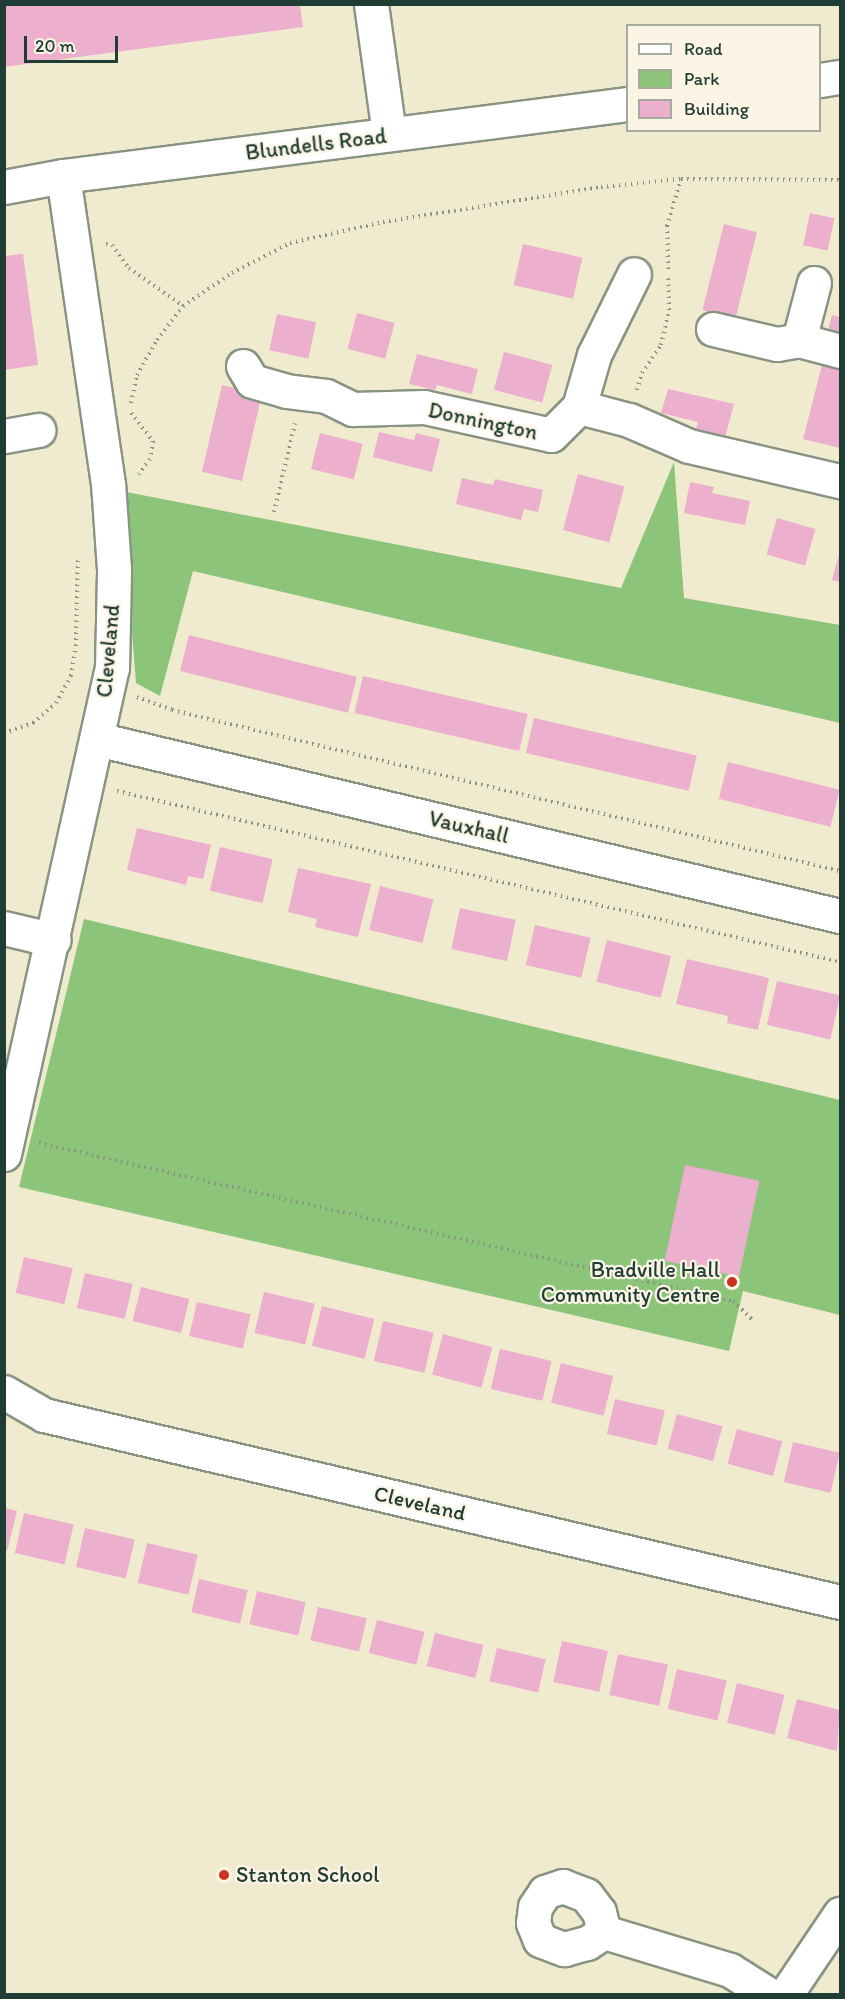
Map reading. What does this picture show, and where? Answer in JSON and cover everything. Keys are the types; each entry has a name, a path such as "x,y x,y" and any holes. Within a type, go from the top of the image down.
{"street":[{"path":"371,4 389,134"},
{"path":"821,80 840,77"},
{"name":"Blundells Road","path":"4,187 63,176 626,104"},
{"name":"Cleveland","path":"7,1145 108,687 114,569 108,484 63,176"},
{"path":"634,274 594,355 579,407 629,420 689,446 840,481"},
{"path":"799,340 814,282"},
{"path":"713,329 777,344 799,340 840,351"},
{"path":"243,366 252,381 294,392"},
{"name":"Donnington","path":"294,392 326,396 353,410 424,407 551,435 579,407"},
{"path":"4,436 38,430"},
{"name":"Vauxhall","path":"98,739 840,916"},
{"path":"4,928 54,940"},
{"name":"Cleveland","path":"4,1392 44,1414 840,1602"},
{"path":"786,1995 840,1914"},
{"path":"604,1932 730,1970 768,1995"}],"path":[{"path":"629,420 642,373 662,345 669,310 667,226 681,179"},
{"path":"108,484 126,482 140,474 150,459 153,441 129,411 135,384 157,340 183,306 232,273 290,243 383,222 601,187 681,179 840,180"},
{"path":"72,242 112,244 129,268 183,306"},
{"path":"274,512 294,392"},
{"path":"4,733 33,723 56,703 71,676 76,646 78,556"},
{"path":"108,687 172,710 840,871"},
{"path":"88,783 840,962"},
{"path":"7,1145 733,1301 753,1320"}],"green space":[{"path":"674,462 684,598 840,625 840,723 193,571 160,696 136,683 121,491 621,588"},
{"path":"84,919 840,1100 840,1315 743,1291 729,1351 19,1187"}],"building":[{"path":"4,5 300,5 303,27 4,67"},
{"path":"810,213 834,218 828,250 803,245"},
{"path":"724,224 757,232 735,319 702,310"},
{"path":"523,244 582,258 573,299 514,285"},
{"path":"23,254 38,365 4,370 4,256"},
{"path":"357,313 395,323 385,359 347,349"},
{"path":"277,314 316,322 308,359 269,350"},
{"path":"832,315 840,317 840,341 826,338"},
{"path":"504,352 552,365 542,403 494,390"},
{"path":"417,354 478,369 472,394 437,385 435,390 409,384"},
{"path":"824,357 840,361 840,448 803,439"},
{"path":"222,385 262,394 242,481 202,472"},
{"path":"668,389 734,404 725,437 696,429 698,422 661,413"},
{"path":"379,432 414,440 416,433 440,439 432,472 373,457"},
{"path":"320,433 363,444 354,480 311,469"},
{"path":"578,474 624,486 609,542 563,530"},
{"path":"462,478 493,485 495,479 543,490 538,512 524,509 521,520 456,504"},
{"path":"690,482 714,487 712,493 750,501 745,525 684,513"},
{"path":"777,518 815,529 805,566 767,555"},
{"path":"840,551 840,582 832,580"},
{"path":"189,635 357,677 348,713 180,671"},
{"path":"363,676 528,714 519,751 354,713"},
{"path":"534,718 697,756 689,791 526,753"},
{"path":"728,762 840,790 830,827 719,799"},
{"path":"137,828 211,845 203,879 188,876 186,885 127,870"},
{"path":"220,847 273,859 262,903 210,891"},
{"path":"298,868 371,884 358,937 315,927 317,919 288,912"},
{"path":"380,886 433,899 422,943 369,930"},
{"path":"460,908 516,920 507,961 451,949"},
{"path":"535,925 591,938 581,978 526,965"},
{"path":"607,940 671,956 661,998 597,982"},
{"path":"687,959 769,978 758,1030 727,1023 728,1016 676,1004"},
{"path":"777,981 840,996 830,1039 767,1025"},
{"path":"685,1165 759,1181 739,1277 665,1261"},
{"path":"24,1257 73,1268 64,1304 16,1293"},
{"path":"85,1273 133,1284 125,1319 77,1308"},
{"path":"141,1287 190,1299 181,1333 133,1321"},
{"path":"264,1292 315,1304 305,1345 255,1333"},
{"path":"197,1302 251,1314 243,1348 189,1336"},
{"path":"322,1306 374,1319 364,1359 312,1346"},
{"path":"383,1321 434,1333 424,1373 374,1361"},
{"path":"443,1334 492,1347 481,1388 432,1375"},
{"path":"500,1349 552,1361 542,1401 491,1389"},
{"path":"561,1363 613,1376 603,1416 551,1403"},
{"path":"615,1399 665,1410 657,1446 607,1434"},
{"path":"677,1414 722,1426 713,1461 668,1449"},
{"path":"737,1429 782,1441 773,1476 728,1464"},
{"path":"793,1442 840,1453 831,1493 784,1482"},
{"path":"5,1508 17,1511 7,1551 5,1550"},
{"path":"24,1513 74,1524 64,1564 15,1553"},
{"path":"85,1528 135,1539 126,1578 76,1567"},
{"path":"147,1543 198,1555 188,1595 138,1583"},
{"path":"199,1579 248,1590 240,1623 191,1612"},
{"path":"257,1591 306,1602 298,1635 249,1624"},
{"path":"318,1607 367,1618 359,1651 310,1640"},
{"path":"377,1620 425,1632 416,1665 369,1653"},
{"path":"435,1633 484,1645 475,1678 427,1666"},
{"path":"562,1641 608,1651 599,1692 553,1682"},
{"path":"497,1648 546,1659 538,1692 489,1681"},
{"path":"618,1654 668,1665 659,1706 609,1695"},
{"path":"677,1669 727,1680 717,1720 668,1709"},
{"path":"737,1683 785,1695 775,1735 727,1723"},
{"path":"797,1699 840,1710 837,1751 787,1738"}],"place":[{"name":"Bradville Hall Community Centre","path":"732,1282"},
{"name":"Stanton School","path":"224,1875"}]}
